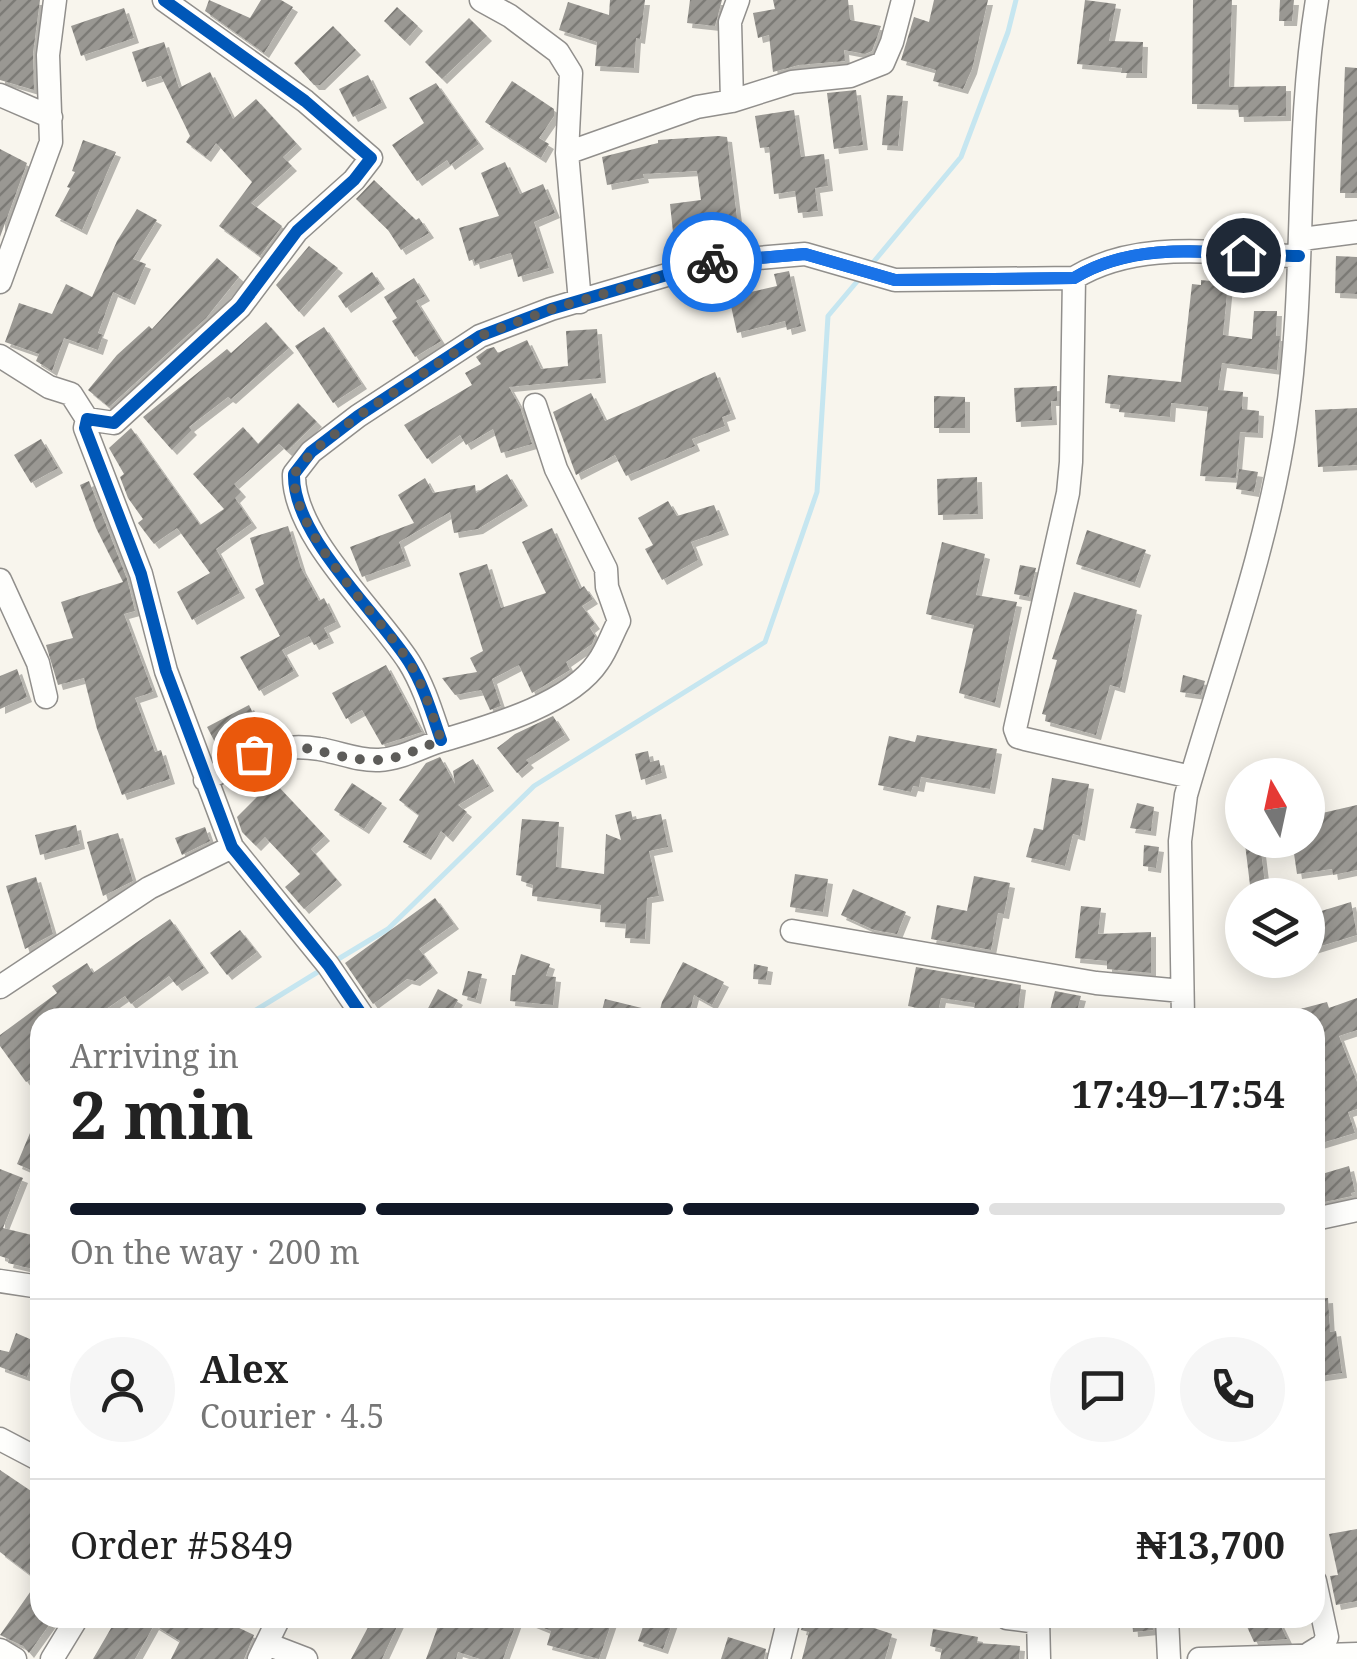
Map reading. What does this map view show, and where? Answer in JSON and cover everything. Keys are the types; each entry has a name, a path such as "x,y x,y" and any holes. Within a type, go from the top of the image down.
{"street":[{"path":"0,282 51,142 48,55 55,0"},
{"path":"87,419 114,423 240,307 297,231 354,180 371,158 305,101 164,0"},
{"path":"481,0 558,52 571,73 568,154 580,302"},
{"path":"732,101 730,22 738,0"},
{"path":"568,154 696,107 732,101 792,82 850,76 883,63 902,0"},
{"path":"1183,1008 1180,841 1191,777 1272,497 1286,423 1300,248 1302,134 1317,0"},
{"path":"0,94 51,117"},
{"path":"441,740 419,678 407,658 325,555 298,501 294,474 312,452 358,416 480,336 552,309 711,262 805,254 895,280 1074,278 1122,256 1300,248 1357,232"},
{"path":"1074,278 1072,462 1014,729 1018,737 1025,739 1191,777"},
{"path":"0,356 49,387 71,394 87,419 86,438 141,574 166,671 232,847 328,965 357,1008"},
{"path":"205,780 270,748 304,747 378,760 394,759 441,740 506,722 581,681 598,662 619,621 607,587 606,569 556,469 535,405"},
{"path":"0,580 38,663 46,696"},
{"path":"0,987 149,888 232,847"},
{"path":"792,931 1096,983 1182,991"},
{"path":"1325,1217 1357,1210"},
{"path":"0,1281 30,1286"},
{"path":"0,1439 30,1455"},
{"path":"52,1659 71,1628"},
{"path":"274,1628 263,1651 306,1659"},
{"path":"779,1659 787,1628"},
{"path":"1038,1628 1038,1659"},
{"path":"1167,1628 1170,1659"},
{"path":"1310,1653 1323,1645 1327,1637 1325,1628"},
{"path":"0,1650 16,1659"},
{"path":"1198,1659 1357,1654"}],"building":[{"path":"0,0 40,0 33,53 34,90 0,80"},
{"path":"209,0 250,18 261,0 281,0 293,7 264,53 205,11"},
{"path":"610,0 645,0 634,68 595,66 597,42 559,30 568,2 609,15"},
{"path":"690,0 722,0 715,26 687,23"},
{"path":"773,0 848,0 850,20 881,26 872,51 865,54 844,50 845,61 773,72 769,35 758,38 753,13 775,9"},
{"path":"934,0 988,0 972,69 963,89 933,81 936,70 901,60 914,17 929,22"},
{"path":"1085,0 1116,4 1109,41 1143,42 1142,73 1077,64"},
{"path":"1193,0 1232,0 1229,87 1286,86 1286,116 1239,117 1238,105 1192,104"},
{"path":"1280,0 1294,0 1292,21 1279,21"},
{"path":"397,7 418,26 405,41 384,21"},
{"path":"124,8 134,38 81,56 71,26"},
{"path":"469,18 487,36 442,79 425,62"},
{"path":"333,26 356,50 320,85 314,85 294,63"},
{"path":"164,42 179,88 210,72 233,119 256,99 297,144 283,157 292,166 251,203 282,226 260,256 219,226 252,182 216,143 206,157 186,142 190,136 161,76 142,82 132,52"},
{"path":"1345,67 1357,68 1357,193 1340,193"},
{"path":"368,75 382,103 353,117 339,89"},
{"path":"512,81 554,109 554,116 539,138 549,144 541,158 485,122"},
{"path":"436,83 479,144 450,165 447,160 417,181 392,145 424,123 409,98"},
{"path":"856,90 863,145 834,149 827,93"},
{"path":"887,95 903,96 898,146 882,145"},
{"path":"794,110 801,157 824,154 828,186 815,188 818,211 798,213 795,191 774,194 769,147 760,148 755,116"},
{"path":"727,137 737,218 700,220 703,248 675,251 670,204 701,200 697,171 643,174 644,178 607,185 602,157 658,140"},
{"path":"83,140 116,152 82,230 55,216 70,188 67,187"},
{"path":"0,149 27,163 0,237"},
{"path":"505,162 520,194 543,184 555,213 534,222 549,268 518,277 511,253 475,264 474,259 469,261 459,228 499,216 481,173"},
{"path":"374,180 416,220 419,218 429,233 401,250 388,230 356,199"},
{"path":"137,209 157,220 133,259 146,264 130,300 113,292 98,333 103,335 98,350 64,338 52,371 36,361 39,354 5,342 19,303 52,314 66,284 92,297 117,241"},
{"path":"309,246 338,268 299,312 276,285"},
{"path":"1336,256 1357,257 1357,294 1335,293"},
{"path":"217,258 239,277 206,318 109,407 88,390 117,355 149,326 152,329"},
{"path":"789,271 801,326 787,330 785,321 737,333 729,297 777,286 774,274"},
{"path":"372,272 380,284 346,308 338,296"},
{"path":"414,278 425,296 416,301 441,341 415,357 392,321 397,318 384,297"},
{"path":"1201,280 1228,283 1223,335 1252,339 1254,311 1277,311 1277,370 1222,363 1218,390 1243,392 1242,409 1259,411 1258,433 1240,432 1236,478 1200,476 1208,407 1171,403 1170,417 1119,412 1120,405 1105,403 1108,375 1181,382 1192,284 1201,285"},
{"path":"266,322 289,348 231,399 228,397 189,427 192,430 172,450 143,417 227,349 231,353"},
{"path":"324,327 362,384 333,403 295,346"},
{"path":"597,329 601,378 509,387 532,444 501,453 493,429 466,445 460,435 427,459 404,425 472,385 465,373 481,364 476,357 487,349 494,347 498,353 527,340 541,369 568,366 566,331"},
{"path":"715,372 731,414 722,417 725,426 692,439 695,446 626,476 615,455 576,475 553,412 591,393 605,421"},
{"path":"1057,386 1057,401 1051,401 1052,420 1016,422 1014,388"},
{"path":"934,396 965,397 965,428 934,428"},
{"path":"298,403 317,422 287,451 279,444 234,484 241,492 235,498 252,523 216,549 240,593 192,620 177,592 210,573 177,528 154,544 138,523 143,519 128,498 120,477 124,474 109,448 131,428 200,525 224,509 193,474 243,427 258,444"},
{"path":"1357,408 1357,465 1318,467 1315,410"},
{"path":"41,439 58,468 31,483 14,455"},
{"path":"1239,469 1258,472 1254,492 1236,489"},
{"path":"507,474 523,501 478,529 454,533 450,512 399,542 406,561 362,577 350,547 414,523 398,495 425,478 433,493 475,485 476,493"},
{"path":"977,477 978,514 938,515 937,479"},
{"path":"89,481 127,579 135,611 124,614 153,692 135,698 155,752 161,750 170,779 122,795 97,729 84,678 58,685 46,645 73,638 61,602 123,582 80,485"},
{"path":"668,501 677,516 714,505 724,530 691,542 698,560 662,580 645,549 653,545 638,518"},
{"path":"288,526 301,568 336,622 324,628 329,638 314,645 309,636 282,650 294,671 259,691 240,657 280,636 255,589 264,584 250,538"},
{"path":"552,528 580,589 584,586 593,599 582,606 595,624 590,628 595,636 592,644 566,662 570,670 532,693 519,665 492,679 501,706 490,710 481,690 455,695 442,678 477,672 470,658 483,651 459,573 487,564 501,608 546,593 522,542"},
{"path":"1087,530 1146,550 1135,583 1076,564"},
{"path":"942,542 985,554 976,595 1017,602 995,703 959,693 974,625 926,614"},
{"path":"1020,565 1036,568 1029,597 1014,594"},
{"path":"1074,592 1137,610 1120,688 1110,685 1096,735 1045,721 1046,715 1042,714 1057,660 1052,659"},
{"path":"386,665 422,732 382,745 362,710 346,719 332,693"},
{"path":"17,669 27,697 0,709 0,676"},
{"path":"1183,675 1205,681 1201,695 1180,692"},
{"path":"249,705 263,733 221,754 207,727"},
{"path":"553,716 565,735 526,760 529,763 517,773 497,748 515,734"},
{"path":"917,735 997,749 990,789 921,777 919,787 913,786 911,792 878,785 889,736 915,742"},
{"path":"648,751 650,762 659,760 662,773 641,780 635,754"},
{"path":"440,757 455,784 453,771 473,759 489,786 458,805 467,812 448,837 441,831 426,855 403,842 419,815 399,800 426,763"},
{"path":"1052,778 1089,784 1080,836 1073,834 1065,866 1026,857 1034,828 1043,830"},
{"path":"273,781 325,836 311,849 337,880 304,909 285,887 300,874 265,837 256,846 242,832 237,817"},
{"path":"352,783 382,803 364,829 334,810"},
{"path":"1137,803 1154,807 1151,831 1130,828"},
{"path":"1357,805 1357,870 1333,875 1332,869 1297,874 1295,858 1325,858 1325,812"},
{"path":"631,811 633,820 661,814 668,847 649,851 659,896 647,898 645,939 625,938 626,924 600,922 601,905 532,896 533,885 516,875 522,819 559,822 556,867 604,874 606,834 621,840 615,815"},
{"path":"76,825 80,844 40,855 35,835"},
{"path":"205,827 210,841 182,855 175,838"},
{"path":"118,833 133,881 103,896 87,842"},
{"path":"1144,845 1159,847 1156,868 1143,866"},
{"path":"1247,858 1262,858 1264,878 1249,878"},
{"path":"795,874 828,879 823,912 790,907"},
{"path":"974,876 1010,883 1004,914 998,913 991,950 931,939 937,905 967,911"},
{"path":"36,877 53,934 25,949 6,886"},
{"path":"853,889 906,912 897,934 874,930 841,915"},
{"path":"435,898 454,924 419,949 433,968 415,981 407,979 373,1004 345,963"},
{"path":"1351,902 1357,935 1325,945 1325,910"},
{"path":"1081,906 1101,908 1098,934 1151,932 1151,973 1107,969 1107,961 1075,958"},
{"path":"170,919 204,968 177,986 169,976 131,1004 125,996 108,1008 37,1008 57,993 52,986 87,963 93,973"},
{"path":"240,930 257,952 227,975 210,953"},
{"path":"521,954 550,964 546,976 556,977 553,1005 510,1001 512,975"},
{"path":"683,962 724,982 712,1005 694,995 691,1008 660,1008"},
{"path":"754,964 768,967 766,980 753,979"},
{"path":"916,967 1021,985 1018,1008 974,1008 975,1003 941,998 939,1008 908,1006"},
{"path":"468,971 482,974 476,999 462,995"},
{"path":"438,989 458,1000 454,1008 428,1008"},
{"path":"1055,991 1081,996 1078,1008 1051,1008"},
{"path":"1357,998 1357,1030 1339,1036 1357,1082 1357,1109 1348,1112 1355,1133 1325,1142 1325,1008 1304,1008 1327,1002 1329,1008"},
{"path":"605,999 642,1008 603,1008"},
{"path":"30,1013 30,1079 26,1082 0,1046 0,1035"},
{"path":"30,1133 30,1170 17,1164"},
{"path":"1349,1166 1355,1192 1325,1202 1325,1173"},
{"path":"0,1169 23,1178 3,1228 30,1235 30,1268 8,1263 9,1259 0,1256"},
{"path":"1328,1298 1330,1332 1336,1331 1342,1373 1325,1376"},
{"path":"16,1333 30,1339 27,1377 0,1367 0,1350 9,1352"},
{"path":"0,1470 30,1490 30,1574 0,1552"},
{"path":"1357,1529 1357,1601 1336,1605 1330,1576 1338,1575 1329,1534"},
{"path":"30,1592 30,1628 47,1628 29,1653 0,1635"},
{"path":"111,1628 152,1628 135,1659 93,1659"},
{"path":"159,1628 239,1628 254,1635 244,1659 171,1659 180,1641"},
{"path":"368,1628 396,1628 382,1659 351,1659"},
{"path":"437,1628 514,1628 503,1659 480,1659 458,1652 456,1659 426,1659"},
{"path":"544,1628 610,1628 599,1659 547,1645 551,1631"},
{"path":"643,1628 670,1628 663,1649 638,1641"},
{"path":"874,1628 892,1634 885,1659 802,1659 809,1632 801,1630"},
{"path":"1248,1628 1282,1628 1287,1639 1254,1642"},
{"path":"933,1629 978,1637 977,1643 1020,1646 1019,1659 940,1659 942,1649 930,1646"},
{"path":"728,1637 766,1649 764,1659 721,1659"}],"waterway":[{"path":"871,265 961,157 1008,32 1016,0"},
{"path":"335,961 388,929 534,786 765,642 817,492 828,316 860,278"},
{"path":"259,1008 321,970"}],"cycle path":[{"path":"164,0 305,101 371,158 354,180 297,231 240,307 114,423 87,419 85,428 141,574 166,671 232,847 328,965 357,1008"},
{"path":"441,740 409,662 339,572 307,522 297,498 294,474 311,452 358,416 480,336 551,309 711,262 805,254 895,280 1074,278 1127,257 1184,251 1299,256"}],"way so far":[{"path":"254,754 289,745 365,760 394,759 441,740 419,678 407,658 325,555 293,486 298,466 358,416 480,336 552,309 712,262"}],"route":[{"path":"712,262 805,254 895,280 1074,278 1122,256 1186,251 1243,255"}]}
